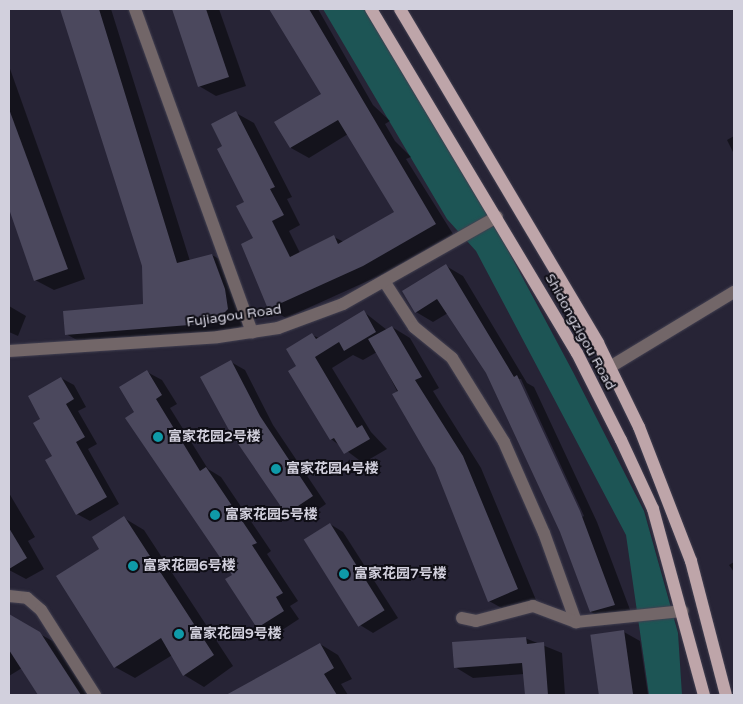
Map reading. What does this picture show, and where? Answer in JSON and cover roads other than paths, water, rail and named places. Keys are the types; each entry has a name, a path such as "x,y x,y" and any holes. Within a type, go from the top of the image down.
{"main road":[{"name":"Shidongzigou Road","path":"371,9 495,219 577,353 621,440 653,509 678,612 704,695"},
{"name":"Shidongzigou Road","path":"400,9 610,367 671,499 726,695"}],"street":[{"path":"135,9 252,332"},
{"name":"Fujiagou Road","path":"9,351 252,332 278,328 343,304 495,219"},
{"path":"384,282 414,327 452,358 504,442 544,533 576,622"},
{"path":"610,367 734,292"},
{"path":"9,596 27,598 41,610 95,695"},
{"path":"462,618 476,621 533,606 576,622 678,612"}],"place":[{"name":"富家花园2号楼","path":"158,437"},
{"name":"富家花园4号楼","path":"276,469"},
{"name":"富家花园5号楼","path":"215,515"},
{"name":"富家花园6号楼","path":"133,566"},
{"name":"富家花园7号楼","path":"344,574"},
{"name":"富家花园9号楼","path":"179,634"}]}
